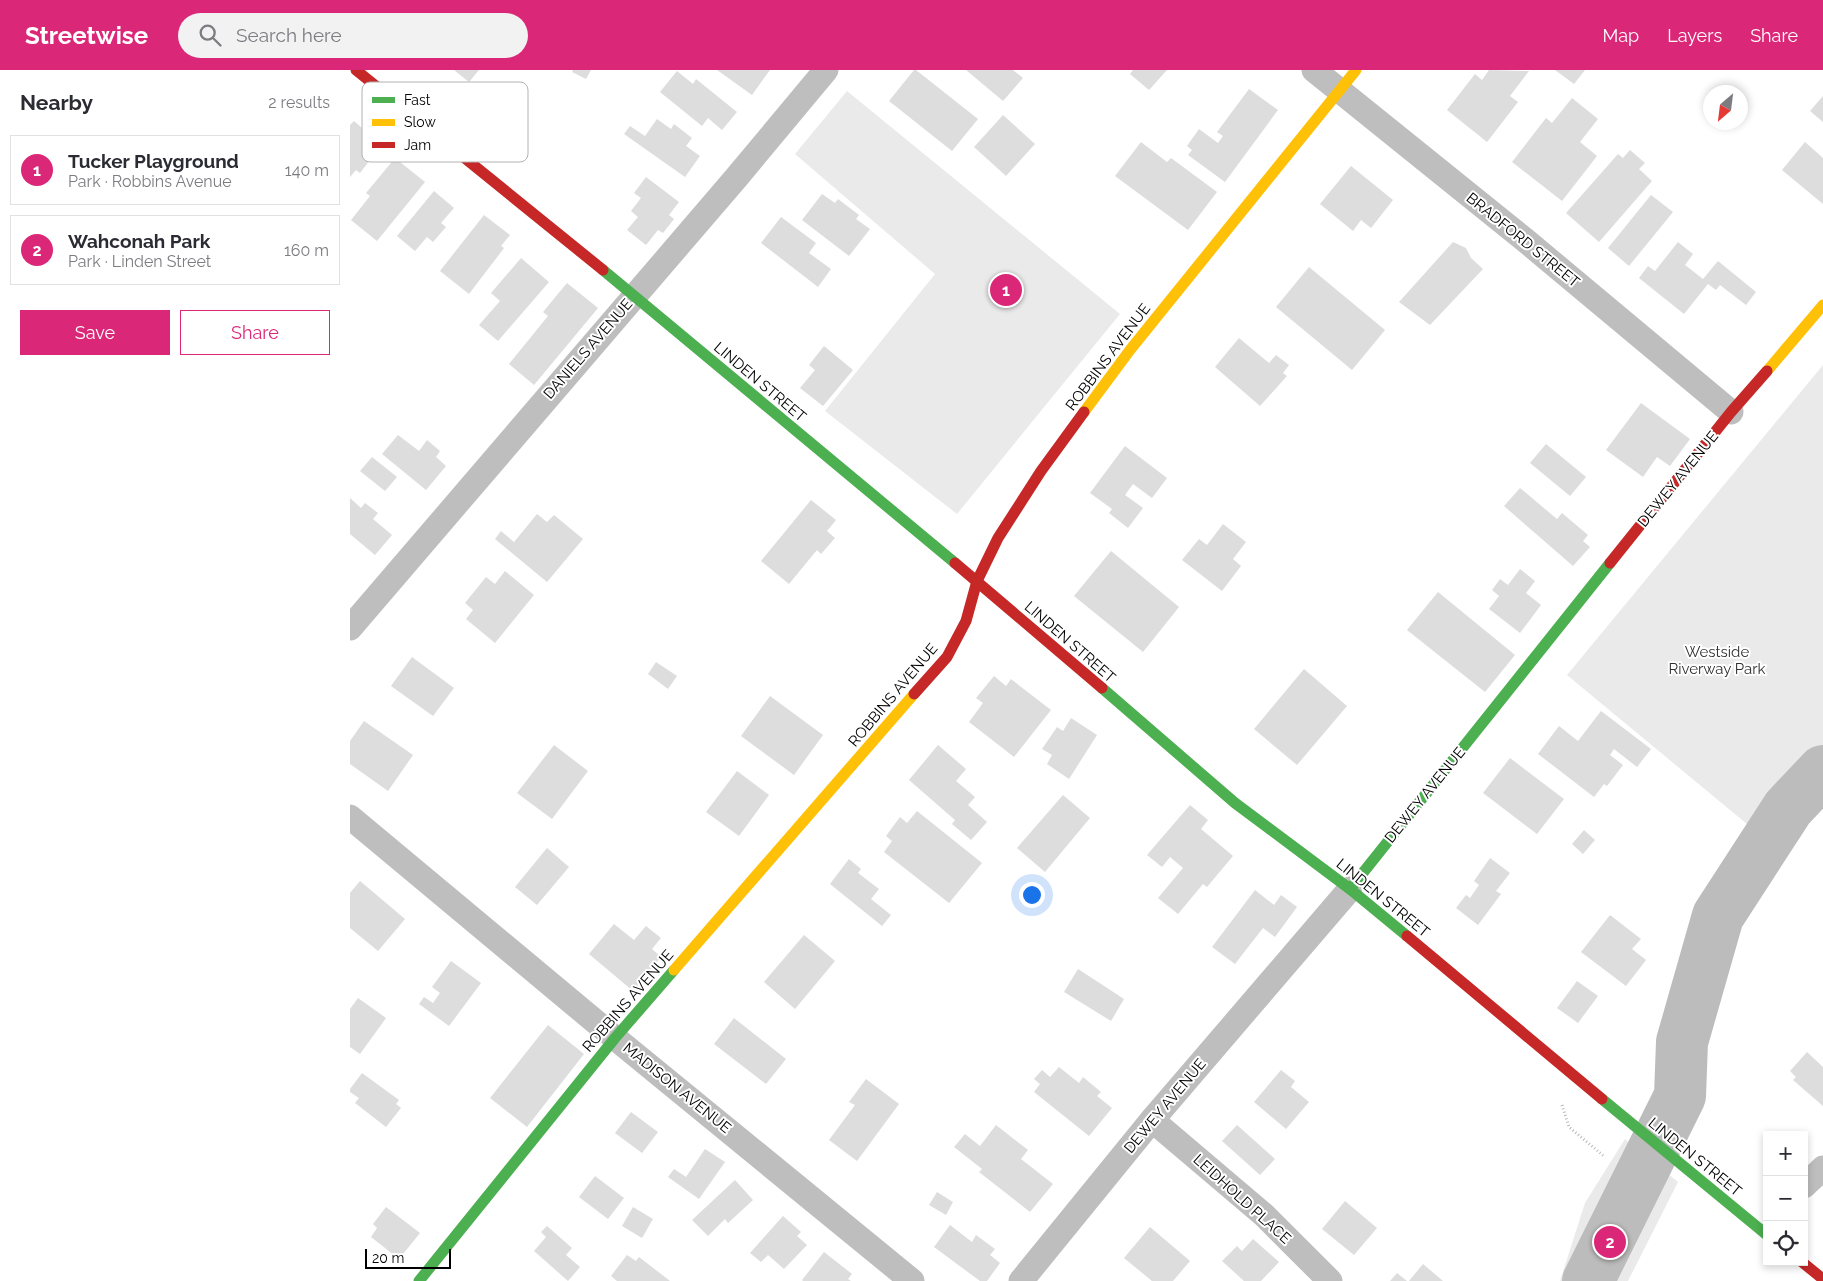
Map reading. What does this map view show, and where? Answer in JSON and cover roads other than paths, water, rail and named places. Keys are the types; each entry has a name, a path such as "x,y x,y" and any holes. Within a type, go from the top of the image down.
{"street":[{"name":"LINDEN STREET","path":"356,70 371,82"},
{"name":"DANIELS AVENUE","path":"350,628 736,178 826,70"},
{"name":"BRADFORD STREET","path":"1314,70 1525,240 1731,412"},
{"name":"ROBBINS AVENUE","path":"419,1281 615,1038 948,657 966,621 977,581 998,538 1041,471 1130,350 1356,70"},
{"name":"LINDEN STREET","path":"469,162 634,296 977,581 1235,803 1350,889 1692,1174 1763,1227"},
{"name":"DEWEY AVENUE","path":"1021,1281 1152,1120 1350,889 1731,412 1823,305"},
{"name":"MADISON AVENUE","path":"350,817 615,1038 912,1281"},
{"name":"LEIDHOLD PLACE","path":"1152,1120 1264,1215 1330,1281"},
{"path":"1808,1182 1823,1168"},
{"path":"1807,1266 1823,1279"}],"waterway":[{"path":"1588,1281 1680,1096 1682,1042 1718,916 1788,808 1823,771"}],"place":[{"name":"Tucker Playground","path":"1006,290"},
{"name":"Wahconah Park","path":"1610,1242"}],"park label":[{"name":"Westside Riverway Park","path":"1717,660"}]}
